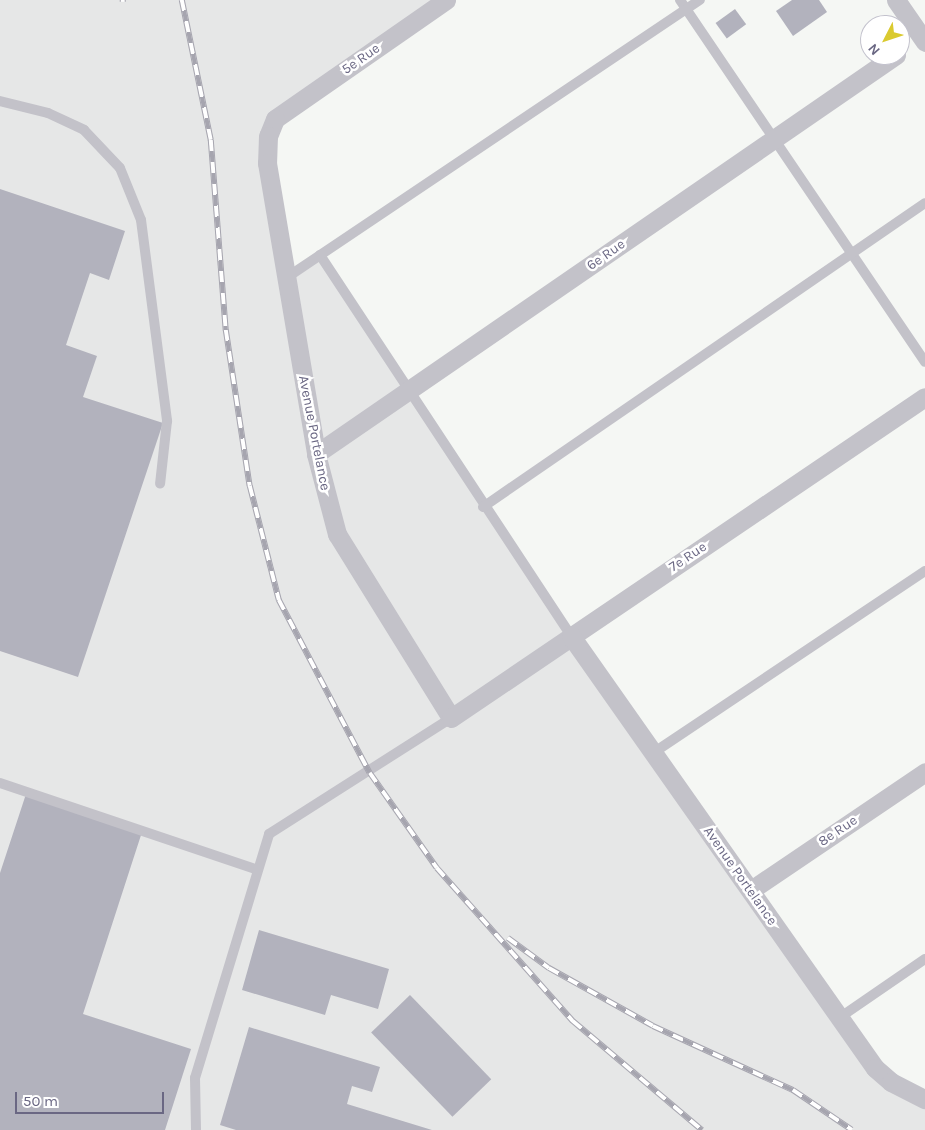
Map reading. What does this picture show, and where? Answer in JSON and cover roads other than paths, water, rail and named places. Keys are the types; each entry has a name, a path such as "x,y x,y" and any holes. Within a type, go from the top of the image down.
{"street":[{"name":"5e Rue","path":"275,119 446,0"},
{"path":"896,0 924,38 910,46"},
{"name":"6e Rue","path":"316,454 881,65"},
{"name":"Avenue Portelance","path":"275,119 268,136 267,163 289,276 316,454 337,534 451,718"},
{"name":"7e Rue","path":"451,718 925,397"},
{"name":"Avenue Portelance","path":"571,636 875,1068 891,1082 925,1099"},
{"name":"8e Rue","path":"751,890 925,772"}],"lane":[{"path":"680,0 925,362"},
{"path":"289,276 700,0"},
{"path":"0,100 48,113 84,130 120,168 141,220 167,421 160,484"},
{"path":"483,507 925,202"},
{"path":"320,255 407,392 571,636"},
{"path":"653,753 925,570"},
{"path":"196,1130 195,1078 269,834 451,718"},
{"path":"0,783 258,870"},
{"path":"839,1018 925,959"}],"railway":[{"path":"182,0 211,140 226,330 250,486 279,600 370,773 437,868 573,1021 702,1130"},
{"path":"508,938 549,968 653,1026 793,1090 852,1130"}]}
